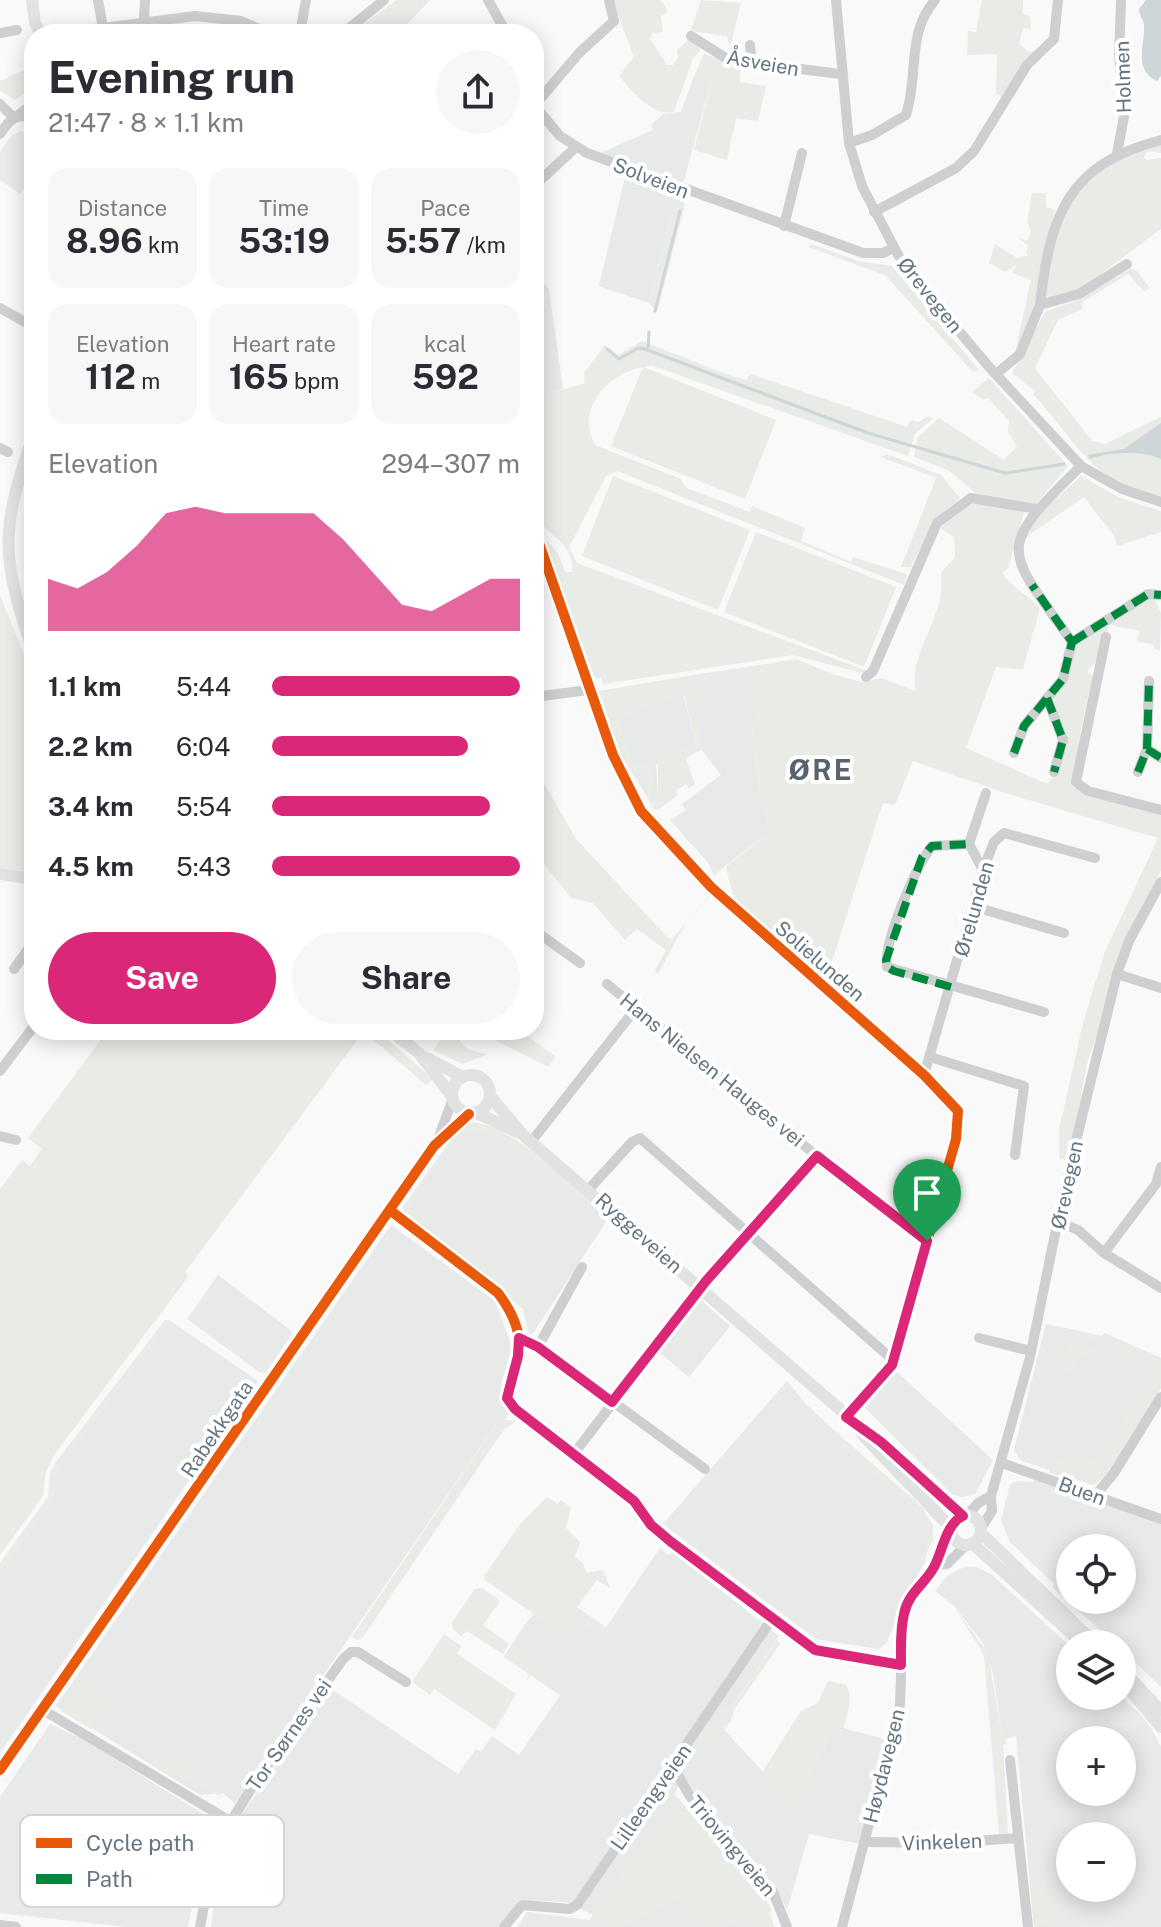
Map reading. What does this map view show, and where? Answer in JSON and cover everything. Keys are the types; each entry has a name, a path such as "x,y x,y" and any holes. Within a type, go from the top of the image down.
{"main road":[{"path":"34,0 36,24"},
{"path":"24,459 9,497 3,538 10,588 24,626"},
{"path":"0,874 24,878"},
{"path":"403,1040 419,1053 463,1077 481,1078 490,1096 473,1113 452,1098 419,1053"},
{"path":"452,1098 455,1084 463,1077"},
{"name":"Ryggeveien","path":"490,1096 527,1138 589,1189 849,1420 951,1530 956,1542 975,1538 977,1520 966,1516 881,1442 849,1420"},
{"name":"Ryggeveien","path":"473,1113 527,1138"},
{"path":"951,1530 966,1516"},
{"path":"975,1538 1069,1630"},
{"path":"975,1538 1080,1630"},
{"path":"1136,1684 1161,1711"},
{"path":"1136,1698 1161,1727"}],"street":[{"path":"98,0 102,24"},
{"path":"143,24 145,0"},
{"path":"302,24 306,0"},
{"path":"488,0 501,24"},
{"path":"544,93 580,52 614,21 609,0"},
{"name":"Ørevegen","path":"836,0 840,74 849,143 874,212 893,248 911,275 996,374 1081,466 1122,489 1161,502"},
{"path":"849,143 872,135 906,115 916,38 921,21 935,0"},
{"path":"874,212 956,168 974,151 1027,65 1054,39 1058,0"},
{"name":"Holmen","path":"1117,154 1125,111 1119,58 1121,0"},
{"path":"354,24 380,1"},
{"path":"168,24 219,16 248,24"},
{"path":"0,33 17,30"},
{"name":"Åsveien","path":"691,36 717,55 752,64 840,74"},
{"path":"750,45 752,64"},
{"path":"0,104 13,117"},
{"path":"0,134 13,117 24,110"},
{"path":"13,117 24,116"},
{"name":"Solveien","path":"544,120 575,148 784,226 863,253 883,253 893,248"},
{"path":"996,374 1020,354 1040,305 1049,248 1064,201 1117,154 1161,140"},
{"path":"544,177 575,148"},
{"path":"784,226 802,153"},
{"path":"1040,305 1059,303 1079,294 1127,264"},
{"path":"0,308 24,321"},
{"path":"1072,642 1021,569 1017,545 1037,509 1081,466"},
{"path":"866,677 873,671 937,523 971,498 1037,509"},
{"name":"Solielunden","path":"544,559 588,690 622,778 649,821 717,893 955,1104 960,1125 893,1360 849,1420"},
{"path":"1014,753 1024,726 1063,679 1072,642 1148,594 1161,595"},
{"path":"1106,637 1076,782 1088,791 1161,810"},
{"path":"1138,772 1147,749 1149,681"},
{"path":"544,696 588,690"},
{"path":"1047,698 1063,740 1054,772"},
{"path":"1147,749 1161,758"},
{"path":"983,870 969,844 986,793"},
{"name":"Ørelunden","path":"924,1075 975,907 983,870 994,842 1004,833 1095,858"},
{"name":"Ørelunden","path":"951,987 894,971 887,967 886,960 922,857 932,846 969,844"},
{"name":"Ørevegen","path":"975,1538 992,1511 991,1496 1031,1351 1117,974 1129,941 1161,882"},
{"path":"975,907 1064,933"},
{"path":"544,937 580,963"},
{"path":"14,969 24,955"},
{"path":"1117,974 1158,987"},
{"name":"Hans Nielsen Hauges vei","path":"607,984 817,1156 927,1241"},
{"path":"951,987 1044,1012"},
{"path":"527,1138 637,1007"},
{"path":"0,1071 24,1039"},
{"path":"930,1057 1024,1086 1015,1155"},
{"path":"434,1146 452,1098"},
{"name":"Rabekkgata","path":"0,1770 434,1146 473,1113"},
{"path":"0,1136 16,1140"},
{"path":"589,1189 632,1142 640,1138 893,1360"},
{"path":"573,1455 701,1288 817,1156"},
{"path":"1104,1253 1156,1184 1161,1167"},
{"path":"391,1211 498,1293 516,1323 519,1338 518,1356 507,1391 510,1404 634,1501 651,1525 670,1541 815,1650 901,1665"},
{"path":"1059,1222 1078,1230 1104,1253 1161,1288"},
{"path":"538,1347 582,1267"},
{"path":"519,1338 538,1347 705,1469"},
{"path":"979,1338 1031,1351"},
{"path":"1099,1499 1161,1397"},
{"name":"Buen","path":"1002,1463 1083,1495 1161,1519"},
{"path":"966,1516 978,1503 991,1496"},
{"name":"Høydavegen","path":"842,1927 900,1705 903,1615 908,1602 936,1565 936,1557 951,1530"},
{"name":"Høydavegen","path":"936,1565 947,1564 975,1538"},
{"name":"Lilleengveien","path":"504,1927 522,1905 570,1909 577,1905 772,1619"},
{"name":"Tor Sørnes vei","path":"234,1815 348,1654 358,1652 406,1682"},
{"path":"43,1710 220,1815"},
{"path":"1010,1760 1028,1927"},
{"name":"Triovingveien","path":"673,1766 689,1795 773,1892 787,1927"},
{"name":"Vinkelen","path":"866,1842 947,1843 1018,1838"},
{"name":"Tor Sørnes vei","path":"200,1927 203,1907"},
{"path":"0,1925 16,1927"}],"shaded area":[{"path":"397,0 430,0 407,24 364,24"},
{"path":"612,0 661,0 668,12 661,16 663,32 652,33 650,39 667,65 673,65 678,58 677,50 689,39 701,49 693,58 674,112 650,107 619,76 634,57"},
{"path":"701,0 741,3 730,47 727,36 691,31"},
{"path":"982,0 1023,0 1023,14 1030,16 1031,29 1023,28 1019,44 1029,52 1036,51 1005,100 996,93 997,54 967,55 968,31 976,32"},
{"path":"1146,0 1161,0 1161,76 1157,81 1145,71 1143,65 1144,25 1139,9"},
{"path":"704,54 741,65 740,82 766,86 758,121 736,118 727,160 694,150 711,83 694,76"},
{"path":"24,70 24,94 15,100 0,90 0,81"},
{"path":"694,76 711,82 683,184 600,153 653,130 651,125 663,114 681,112"},
{"path":"24,132 24,188 20,194 0,180 0,152 12,135"},
{"path":"1161,142 1161,153 1148,151 1144,157 1146,160 1161,158 1161,229 1078,291 1045,299 1061,223 1079,190 1109,163"},
{"path":"625,177 676,197 649,303 599,286"},
{"path":"1032,193 1046,193 1046,207 1055,210 1036,305 1015,353 1031,280 1012,273 1017,264 1005,272 989,263 995,244 1017,258 1029,255 1026,253 1028,246 1018,237 1027,241 1031,231 1027,222"},
{"path":"676,197 686,200 657,312 649,303"},
{"path":"812,244 858,261 892,266 979,370 973,372 885,275 808,247"},
{"path":"1130,269 1137,271 1150,288 1144,291 1128,274 1083,302 1082,309 1058,320 1035,368 1092,441 1105,444 1161,417 1161,497 1138,492 1102,472 1033,394 1035,391 1012,373 1045,312 1080,299"},
{"path":"544,284 549,289 563,389 544,395"},
{"path":"642,341 731,376 746,380 750,374 757,376 907,427 911,420 918,422 929,416 932,419 915,434 908,456 653,366 624,373 612,381 593,403 589,417 595,445 681,479 686,488 750,512 752,506 805,528 801,541 851,562 853,557 907,574 904,585 617,471 606,476 569,547 577,563 868,671 865,674 793,655 603,684 601,678 595,678 544,540 558,553 565,572 572,572 569,553 544,526 544,395 585,383 584,373 605,345 618,355"},
{"path":"643,367 776,420 745,499 611,446"},
{"path":"989,378 1068,466 1036,504 977,494 948,470 914,457 918,437 939,418 1004,460 1017,446 1008,432 1009,421 988,398 983,400 972,392"},
{"path":"1161,423 1161,459 1125,453 1089,459 1088,455 1124,449"},
{"path":"887,454 941,475 960,498 933,523 911,567 901,567 936,478 881,457"},
{"path":"613,476 750,530 718,610 582,556"},
{"path":"1081,476 1120,498 1161,511 1161,532 1117,546 1115,537 1084,497 1026,537 1040,513"},
{"path":"980,502 1025,510 1008,568 1002,573 1040,608 1023,669 996,667 966,748 1047,784 1055,774 1063,753 1062,731 1053,697 1064,682 1076,646 1153,596 1161,613 1160,651 1154,649 1154,645 1137,641 1139,631 1109,625 1098,659 1087,671 1093,676 1072,787 1161,812 1161,870 1117,958 1104,1016 1088,1060 1081,1094 1082,1108 1065,1160 1059,1158 1059,1130 1083,1023 1104,954 1158,838 1008,794 913,761 895,805 883,803 830,967 802,952 791,951 768,931 733,895 726,867 770,831 761,801 752,731 760,707 760,665 796,659 835,675 863,682 881,678 915,691 917,662 939,604 941,573 955,557 954,537 940,528 966,506"},
{"path":"756,532 896,587 864,667 724,612"},
{"path":"0,595 24,655 24,871 0,868"},
{"path":"760,665 760,707 752,731 761,801 770,831 714,875 709,864 670,820 686,810 682,804 721,775 700,748 693,675"},
{"path":"693,675 701,750 686,758 695,784 689,788 686,784 676,790 678,795 658,810 652,808 658,796 658,757 696,742 684,695 617,718 633,768 646,764 653,782 648,798 621,755 599,691"},
{"path":"683,694 696,743 656,765 658,796 651,806 648,798 653,782 646,764 633,768 617,718"},
{"path":"544,783 576,839 668,938 672,939 710,895 685,924 658,974 655,970 666,950 637,929 625,940 593,903 571,898 544,864"},
{"path":"101,1040 357,1040 186,1271 188,1277 54,1455 46,1472 43,1496 0,1555 0,1189 22,1160 30,1166 42,1149 28,1138"},
{"path":"374,1040 388,1040 433,1079 426,1085"},
{"path":"440,1040 460,1040 469,1050 488,1054 463,1064 433,1050"},
{"path":"494,1040 533,1040 555,1056 549,1067"},
{"path":"470,1123 502,1132 540,1157 604,1212 605,1223 602,1223 599,1213 512,1144 494,1135 477,1132 463,1136 448,1150 410,1204 430,1221 424,1226 407,1216 403,1207 457,1132"},
{"path":"474,1123 512,1138 604,1212 605,1223 530,1338 523,1309 404,1213 403,1207 457,1132"},
{"path":"391,1225 495,1301 511,1344 511,1365 504,1396 507,1408 235,1804 223,1793 200,1795 56,1706"},
{"path":"465,1250 532,1304 528,1309 523,1309 460,1256"},
{"path":"218,1275 293,1332 266,1373 259,1372 187,1319"},
{"path":"701,1300 730,1326 689,1377 659,1352"},
{"path":"165,1320 169,1320 55,1472 55,1496 0,1571 0,1563 48,1497 50,1473 56,1462"},
{"path":"169,1320 258,1381 0,1753 0,1571 55,1496 55,1472"},
{"path":"1046,1324 1102,1336 1104,1333 1161,1358 1161,1388 1099,1482 1093,1485 1020,1460 1014,1450"},
{"path":"1060,1327 1102,1336 1104,1333 1161,1358 1161,1388 1114,1466 1096,1484 1049,1473 1049,1459 1071,1457 1081,1464 1086,1456 1093,1460 1124,1423 1121,1421 1154,1373 1126,1354"},
{"path":"1069,1340 1096,1349 1102,1361 1080,1355 1075,1373 1060,1370"},
{"path":"897,1372 993,1460 975,1494 962,1497 952,1494 864,1407"},
{"path":"787,1381 806,1404 886,1479 914,1499 933,1525 933,1540 924,1557 926,1560 905,1597 887,1642 879,1649 816,1639 663,1524"},
{"path":"507,1408 510,1411 505,1420 516,1421 503,1431 363,1637 357,1640 352,1637"},
{"path":"835,1431 924,1509 933,1533 924,1563 919,1564 929,1528 925,1516 917,1506 867,1471 829,1437"},
{"path":"1034,1479 1161,1523 1161,1687 1136,1663 1136,1630 1100,1630 1082,1614 1136,1614 1136,1534 1056,1534 1056,1591 1052,1587 1054,1584 1010,1542 1001,1520 1010,1484 1033,1482"},
{"path":"547,1497 558,1504 561,1500 571,1508 566,1528 580,1542 575,1557 583,1564 586,1573 603,1570 610,1588 597,1580 577,1607 606,1627 601,1635 575,1619 564,1635 485,1580 484,1576 521,1523"},
{"path":"660,1548 668,1555 672,1552 779,1636 720,1725 797,1809 819,1752 824,1752 828,1733 841,1736 843,1728 888,1740 860,1844 809,1834 787,1910 775,1888 682,1781 677,1789 674,1794 766,1899 774,1927 517,1927 527,1912 589,1920 593,1915 566,1902 519,1900 499,1927 211,1927 214,1907 284,1907 284,1815 241,1815 330,1688 458,1774 476,1749 481,1752 492,1736 519,1755 560,1695 504,1657 534,1614 564,1634 575,1619 601,1635"},
{"path":"964,1567 977,1567 992,1575 1056,1633 1056,1710 1133,1710 1161,1746 1161,1927 1034,1927 1016,1736 1005,1739 1001,1731 993,1673 983,1643 955,1607 935,1591 948,1575"},
{"path":"482,1588 500,1601 483,1625 509,1644 503,1654 467,1631 461,1636 453,1629 452,1622 475,1589"},
{"path":"954,1607 988,1653 1001,1731 1008,1744 1003,1745 1008,1834 999,1835 984,1655"},
{"path":"444,1634 461,1646 457,1654 516,1694 495,1730 434,1689 430,1695 412,1682"},
{"path":"777,1639 780,1644 734,1710 731,1721 696,1765 693,1763 722,1722 714,1717 721,1706 729,1712 750,1681 742,1676 748,1667 756,1672"},
{"path":"511,1646 553,1673 546,1685 531,1675 527,1681 529,1674 504,1657"},
{"path":"85,1675 107,1689 101,1699 108,1703 91,1729 61,1711"},
{"path":"828,1681 846,1685 850,1697 848,1710 841,1736 828,1733 824,1753 819,1752 797,1810 763,1771 801,1711 818,1703"},
{"path":"1132,1710 1137,1711 1148,1724 1161,1753 1142,1725 1081,1726 1138,1718"},
{"path":"50,1724 86,1741 205,1815 20,1815 20,1907 192,1907 188,1927 127,1927 0,1913 0,1797"},
{"path":"1056,1730 1056,1734 1033,1736 1032,1733"},
{"path":"85,1746 187,1815 181,1815"},
{"path":"157,1747 222,1793 220,1796 148,1761"},
{"path":"671,1801 703,1826 766,1899 771,1910 770,1927 757,1927 740,1919 727,1927 706,1927 681,1897 623,1927 613,1927 593,1915"},
{"path":"1046,1879 1050,1924 1034,1927 1030,1886 1033,1881"}],"waterway":[{"path":"655,311 680,211"},
{"path":"648,348 649,332"},
{"path":"607,349 619,359 638,348 645,349 868,433 1006,473 1064,464"}],"marked path":[{"path":"1014,753 1024,726 1063,679 1072,642 1032,585"},
{"path":"1072,642 1148,594 1161,595"},
{"path":"1138,772 1147,749 1149,681"},
{"path":"1047,698 1063,740 1054,772"},
{"path":"1147,749 1161,758"},
{"path":"951,987 894,971 887,967 886,960 922,857 932,846 969,844"}],"cycle path":[{"path":"544,558 613,755 641,811 711,887 924,1075 958,1111 956,1139 892,1365 846,1417"},
{"path":"0,1770 434,1146 469,1114"},
{"path":"391,1211 498,1293 506,1305 516,1325 519,1340 508,1395 515,1409 634,1501 651,1525 670,1541 815,1650 901,1665"}],"district":[{"name":"ØRE","path":"821,770"}],"route":[{"path":"817,1156 927,1241 892,1365 846,1417 881,1442 963,1516 955,1520 936,1557 936,1565 919,1583 908,1602 903,1615 901,1665 815,1650 670,1541 651,1525 634,1501 515,1409 507,1398 518,1356 519,1338 538,1347 612,1402 706,1281 817,1156"}]}
